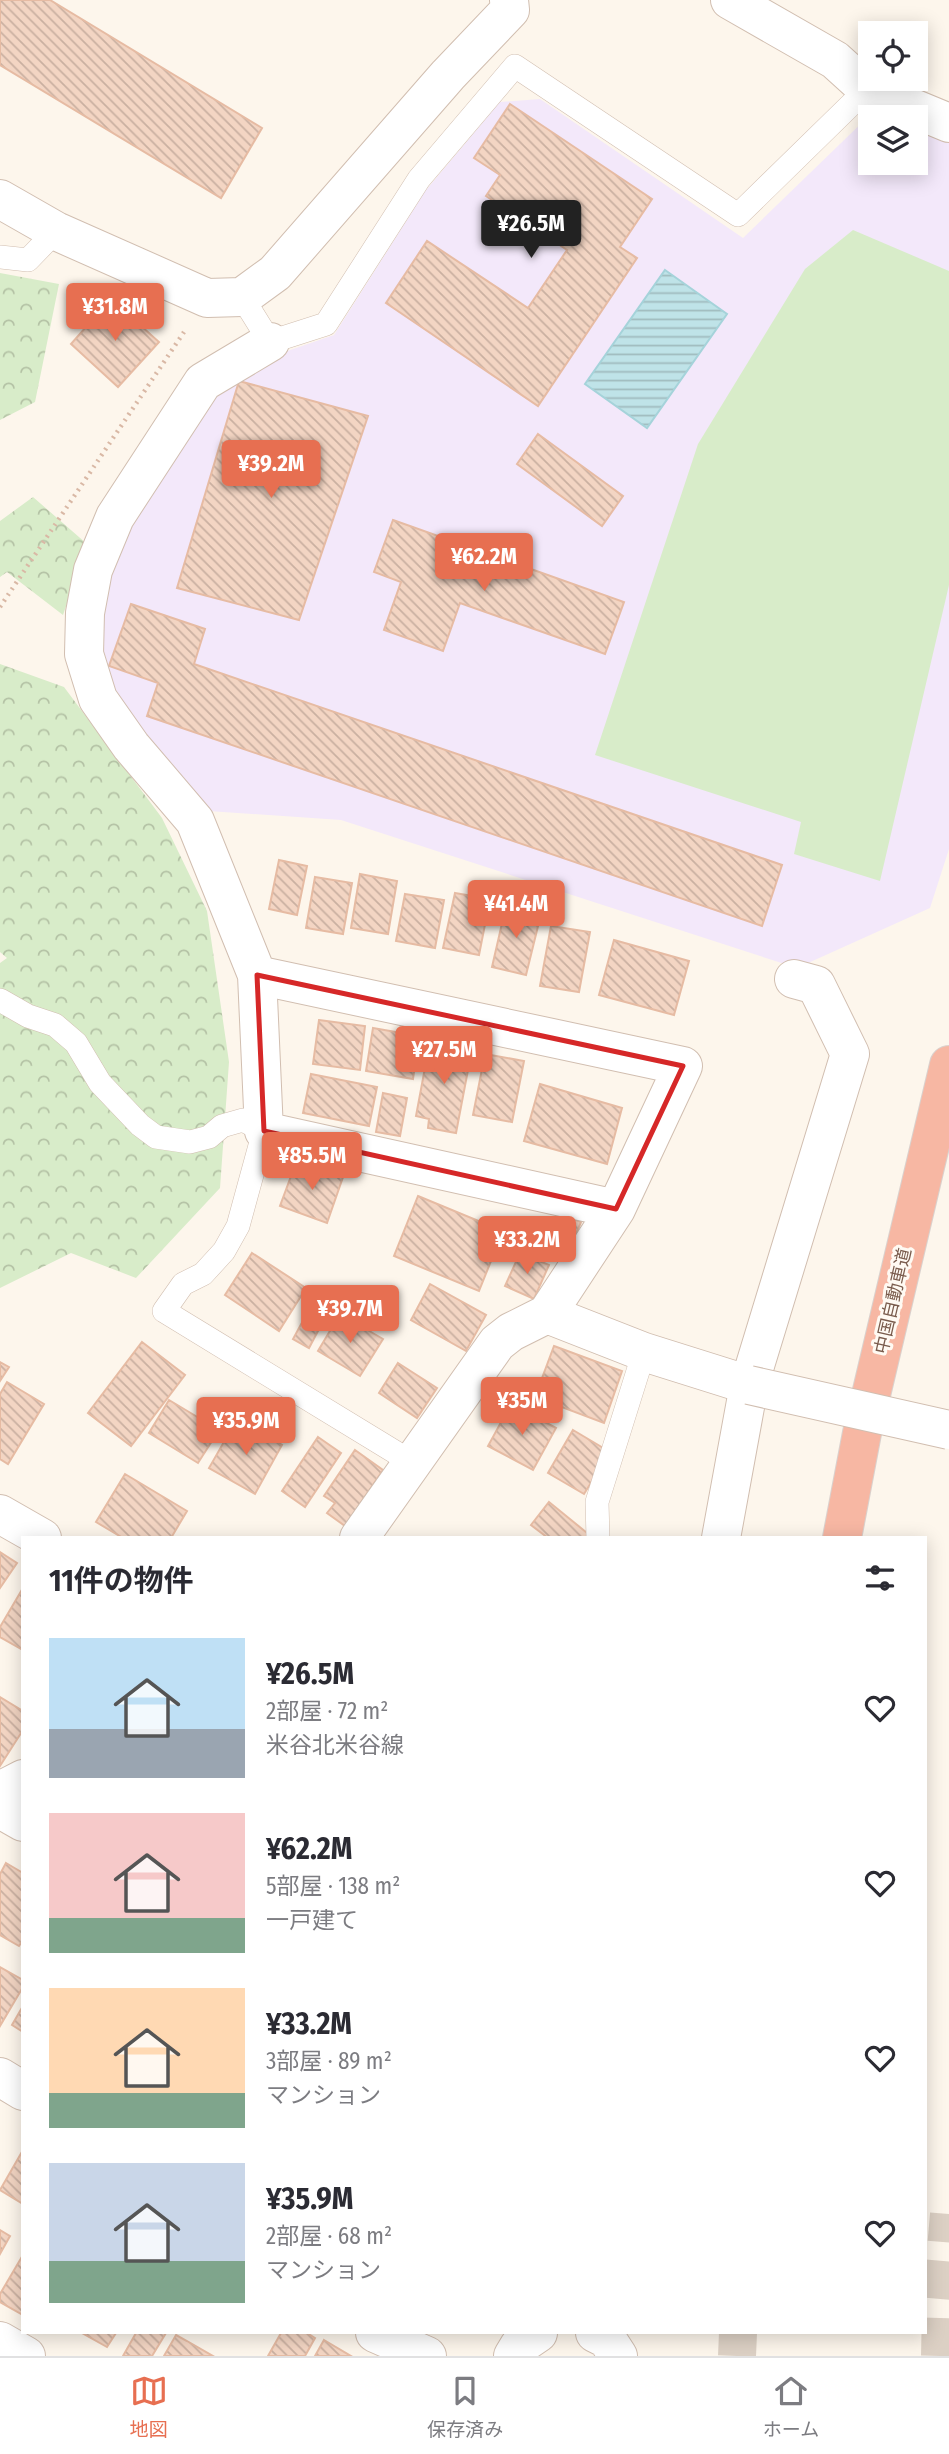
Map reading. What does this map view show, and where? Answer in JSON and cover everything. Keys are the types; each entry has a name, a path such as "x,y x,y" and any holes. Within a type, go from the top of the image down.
{"highway":[{"name":"中国自動車道","path":"842,1536 865,1420 949,1065"}],"street":[{"path":"0,199 56,231 225,298 275,273 448,75 510,10 509,0"},
{"path":"730,0 835,60 858,81"},
{"path":"872,91 949,123"},
{"path":"270,342 204,382 115,517 93,570 85,613 84,654 98,699 131,746 195,821 257,975 264,1131 616,1209"},
{"path":"257,975 682,1066 616,1209 548,1314 511,1332 497,1343 360,1536"},
{"path":"721,1536 749,1385 850,1054 816,985 794,979"},
{"path":"548,1314 644,1352 749,1385 949,1430"},
{"path":"0,1514 38,1536"},
{"path":"0,1791 21,1780"},
{"path":"0,1809 21,1821"},
{"path":"0,2077 21,2090"},
{"path":"377,2334 427,2356"},
{"path":"513,2356 519,2346 537,2334"},
{"path":"597,2334 607,2339 618,2356"},
{"path":"0,2341 26,2356"}],"lane":[{"path":"225,298 270,342 326,324 419,179 515,66 738,215 865,91"},
{"path":"0,257 28,260 56,231"},
{"path":"0,1000 28,1016 55,1026 76,1043 100,1083 140,1125 156,1137 190,1142 209,1137 222,1126 243,1120 264,1131 238,1226 229,1243 202,1274 183,1284 164,1311 413,1463"},
{"path":"598,1536 597,1502 644,1352"}],"path":[{"path":"0,607 225,298"}],"highlighted area":[{"path":"257,975 683,1066 616,1209 264,1131"}],"shaded area":[{"path":"540,99 743,238 858,127 858,175 928,175 928,135 949,143 949,849 930,908 797,968 341,820 208,811 141,734 118,698 99,647 104,578 127,523 211,389 238,368 334,335 426,190 500,102"}],"green space":[{"path":"853,230 949,271 949,585 880,881 794,854 801,822 595,755 698,444 805,269"},
{"path":"0,273 59,284 35,402 0,420"},
{"path":"33,497 87,544 63,615 7,572 0,577 0,521"},
{"path":"0,664 64,687 162,818 207,911 229,1062 220,1188 136,1278 71,1253 0,1288 0,963 7,958 0,952"}],"water":[{"path":"665,270 727,314 647,428 585,384"}],"building":[{"path":"0,0 50,0 262,128 221,198 0,65"},
{"path":"510,104 652,199 620,247 637,258 538,406 386,303 427,241 528,308 567,250 486,196 500,175 474,158"},
{"path":"111,299 159,342 118,387 71,344"},
{"path":"239,381 368,416 299,620 177,588"},
{"path":"538,434 623,496 602,526 517,464"},
{"path":"393,520 624,602 605,654 460,603 443,651 384,630 401,582 374,572"},
{"path":"131,604 205,629 194,664 782,865 762,926 147,716 158,683 109,666"},
{"path":"279,860 307,866 297,915 269,909"},
{"path":"360,874 397,881 388,934 351,928"},
{"path":"315,877 352,883 343,934 306,928"},
{"path":"455,893 490,899 479,955 443,948"},
{"path":"405,894 444,900 435,948 396,941"},
{"path":"506,906 541,914 526,975 492,967"},
{"path":"551,926 590,932 579,992 540,986"},
{"path":"614,940 689,961 674,1015 599,995"},
{"path":"319,1020 365,1026 360,1070 313,1064"},
{"path":"373,1028 419,1036 413,1079 366,1071"},
{"path":"430,1041 472,1049 456,1133 428,1128 429,1119 416,1116"},
{"path":"485,1054 524,1061 512,1122 473,1115"},
{"path":"311,1074 377,1087 369,1126 303,1113"},
{"path":"540,1084 622,1108 607,1164 524,1141"},
{"path":"383,1093 407,1098 400,1136 376,1132"},
{"path":"297,1160 343,1177 327,1223 280,1206"},
{"path":"418,1196 503,1231 479,1291 394,1256"},
{"path":"564,1215 581,1222 566,1259 525,1242 532,1224 557,1234"},
{"path":"252,1253 306,1288 279,1331 225,1295"},
{"path":"520,1253 549,1265 534,1299 505,1286"},
{"path":"430,1284 486,1315 466,1351 411,1320"},
{"path":"312,1304 328,1312 309,1348 293,1339"},
{"path":"340,1314 383,1339 360,1376 318,1351"},
{"path":"142,1342 185,1375 131,1446 88,1413"},
{"path":"554,1346 622,1371 604,1423 535,1397"},
{"path":"0,1362 9,1367 0,1381"},
{"path":"398,1363 437,1388 417,1418 379,1393"},
{"path":"7,1382 44,1404 8,1464 0,1459 0,1394"},
{"path":"169,1400 219,1430 198,1463 149,1433"},
{"path":"511,1404 556,1428 533,1470 488,1446"},
{"path":"237,1419 282,1445 255,1494 209,1468"},
{"path":"573,1430 610,1452 584,1494 548,1473"},
{"path":"318,1437 341,1453 305,1507 282,1491"},
{"path":"355,1450 383,1470 345,1526 327,1513 335,1503 324,1496"},
{"path":"125,1474 187,1511 172,1536 120,1536 96,1522"},
{"path":"549,1502 591,1536 545,1536 531,1525"},
{"path":"0,1552 17,1563 0,1588"},
{"path":"21,1591 21,1649 0,1637 0,1627"},
{"path":"0,1697 21,1710 21,1733 0,1766"},
{"path":"6,1863 21,1872 19,1946 0,1935 0,1874"},
{"path":"0,1967 21,1979 21,1990 0,2026"},
{"path":"21,2009 21,2031 12,2025"},
{"path":"21,2153 21,2203 0,2190"},
{"path":"0,2230 10,2236 0,2254"},
{"path":"21,2258 21,2314 0,2302 0,2294"},
{"path":"84,2334 115,2334 107,2347"},
{"path":"135,2334 165,2334 152,2356 123,2356"},
{"path":"280,2334 309,2334 315,2338 305,2356 268,2356"},
{"path":"176,2335 187,2341 213,2356 164,2356"},
{"path":"324,2340 351,2356 315,2356"}],"tunnel":[{"path":"940,2356 949,2214"},
{"path":"737,2356 738,2334"}]}
